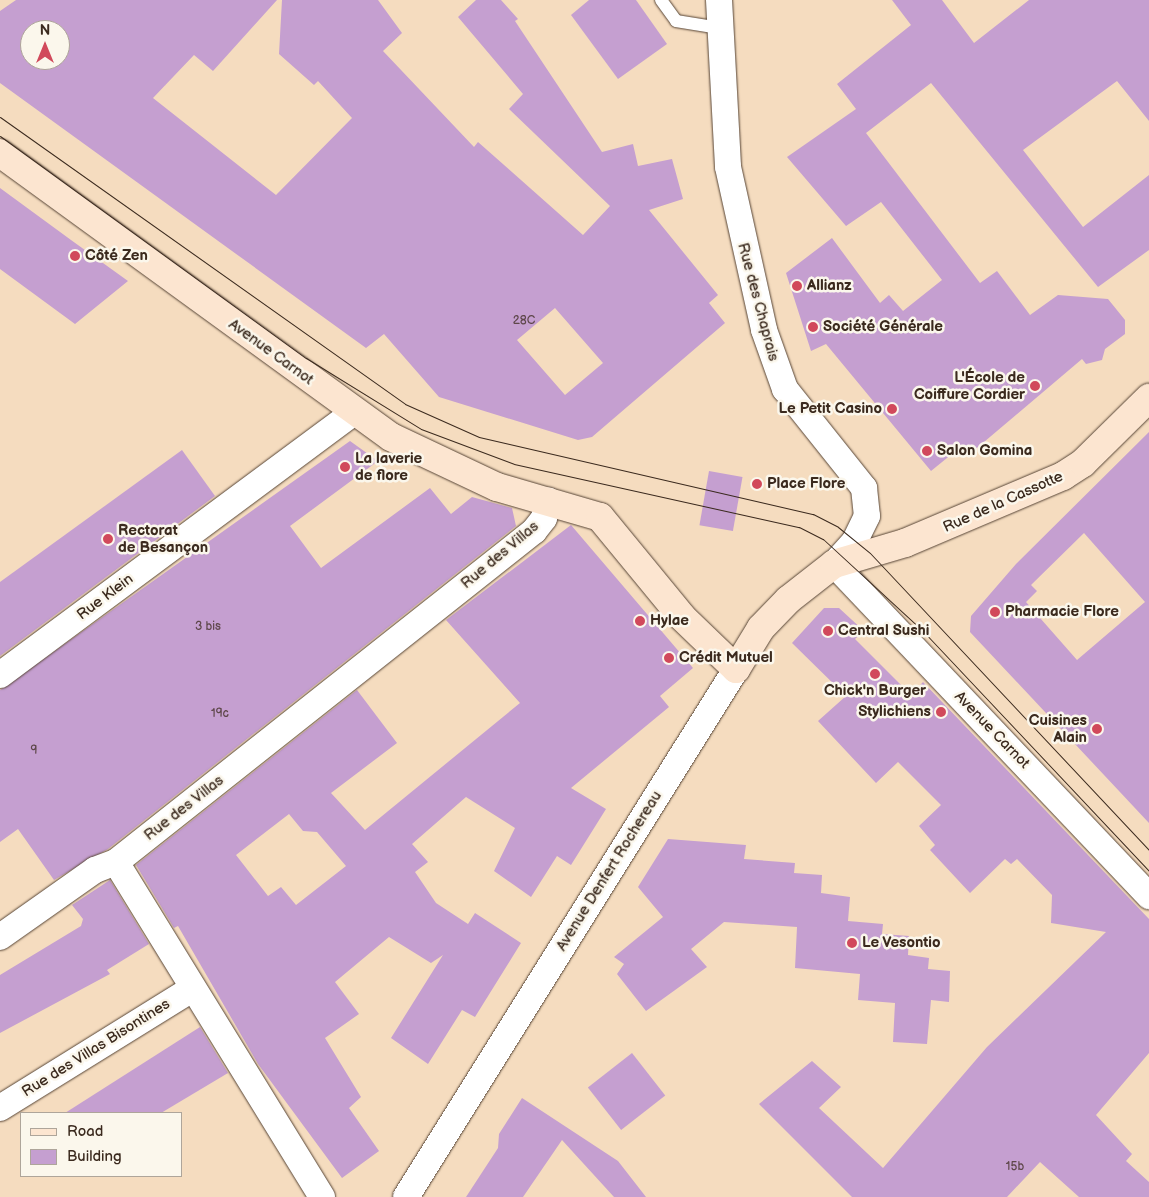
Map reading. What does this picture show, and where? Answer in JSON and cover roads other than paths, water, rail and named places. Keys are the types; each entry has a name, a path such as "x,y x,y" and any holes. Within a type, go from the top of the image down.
{"main road":[{"name":"Avenue Carnot","path":"0,153 354,412 437,460 497,486 558,503"},
{"name":"Rue de la Cassotte","path":"834,564 905,543 1064,476 1083,463 1149,398"},
{"path":"558,503 600,517 679,614 736,669"},
{"name":"Avenue Denfert Rochereau","path":"736,669 762,628 788,600 834,564"}],"street":[{"name":"Rue des Chaprais","path":"719,0 718,28 731,192 764,330 785,389 864,488 867,516 855,541 834,564"},
{"name":"Rue Klein","path":"0,675 354,412"},
{"name":"Rue des Villas","path":"116,862 534,531 558,503"},
{"name":"Avenue Carnot","path":"834,564 1149,896"},
{"name":"Avenue Denfert Rochereau","path":"406,1197 736,669"},
{"path":"0,937 95,870 116,862 192,989 322,1197"},
{"name":"Rue des Villas Bisontines","path":"0,1108 192,989"}],"lane":[{"path":"660,0 676,21 718,28"}],"tram line":[{"path":"0,117 405,404 479,437 813,514 838,527 870,553 1149,850"},
{"path":"0,136 306,358 421,429 514,464 799,527 823,539 921,629 1149,871"}],"place":[{"name":"Côté Zen","path":"75,256"},
{"name":"Allianz","path":"797,286"},
{"name":"Société Générale","path":"813,327"},
{"name":"L'École de Coiffure Cordier","path":"1035,386"},
{"name":"Le Petit Casino","path":"892,409"},
{"name":"Salon Gomina","path":"927,451"},
{"name":"La laverie de flore","path":"345,467"},
{"name":"Place Flore","path":"757,484"},
{"name":"Rectorat de Besançon","path":"108,539"},
{"name":"Pharmacie Flore","path":"995,612"},
{"name":"Hylae","path":"640,621"},
{"name":"Central Sushi","path":"828,631"},
{"name":"Crédit Mutuel","path":"669,658"},
{"name":"Chick'n Burger","path":"875,674"},
{"name":"Stylichiens","path":"941,712"},
{"name":"Cuisines Alain","path":"1097,729"},
{"name":"Le Vesontio","path":"852,943"}]}
